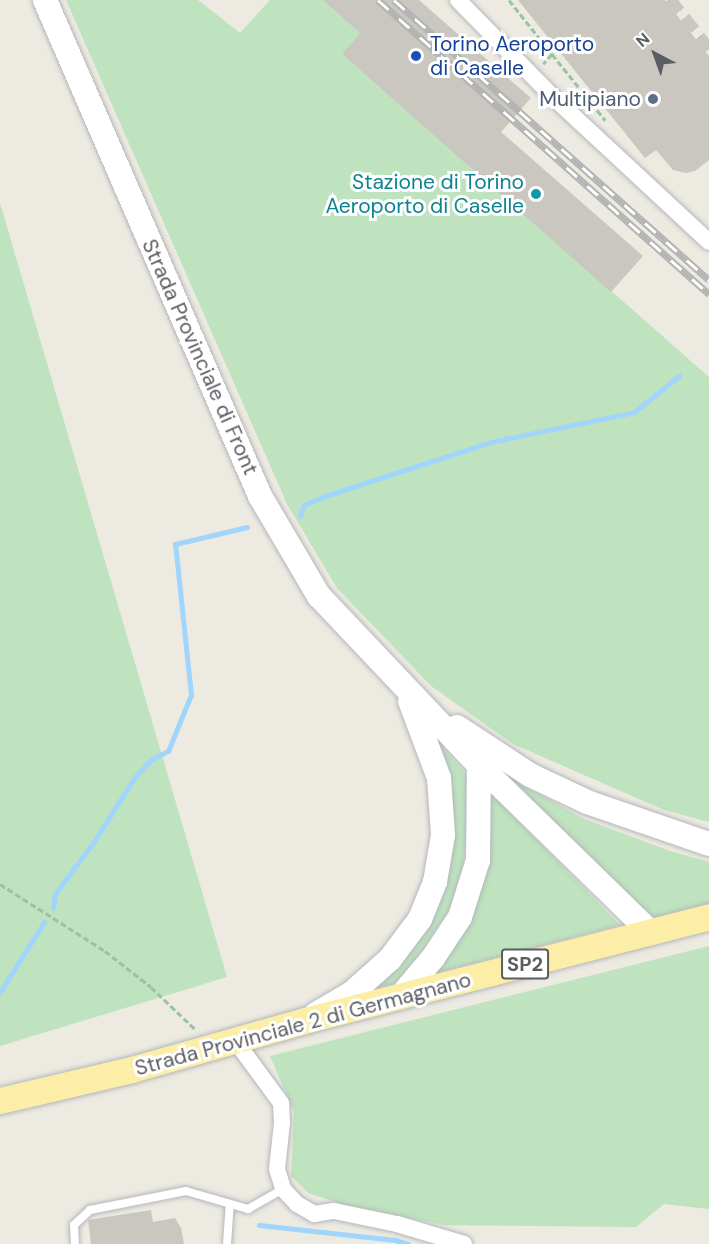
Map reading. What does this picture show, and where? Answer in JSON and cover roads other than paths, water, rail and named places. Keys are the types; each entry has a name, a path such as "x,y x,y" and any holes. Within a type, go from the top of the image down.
{"main road":[{"name":"Strada Provinciale di Front","path":"45,0 260,496 319,596 403,685"},
{"path":"403,685 478,765 650,932"},
{"path":"403,685 477,742 530,775 587,802 709,844"},
{"path":"305,1021 352,993 390,959 420,919 435,882 443,835 439,778 403,685"},
{"path":"400,997 433,958 460,917 478,860 478,765"},
{"name":"Strada Provinciale 2 di Germagnano","path":"0,1101 132,1070 305,1021 709,917"}],"street":[{"path":"458,0 532,76 709,242"},
{"path":"223,1043 281,1103 282,1123 277,1169 284,1189 297,1204 314,1214 334,1211 397,1224 464,1244"}],"lane":[{"path":"75,1244 74,1225 90,1210 186,1191 248,1209 284,1189"},
{"path":"227,1244 230,1205"}],"waterway":[{"path":"300,516 304,505 325,496 491,442 634,412 679,376"},
{"path":"53,908 55,894 95,840 134,778 152,759 168,751 191,695 175,544 247,527"},
{"path":"0,992 44,922"},
{"path":"259,1225 395,1240 408,1244"}],"tunnel":[{"path":"668,0 709,52"}],"railway":[{"path":"378,0 709,294"},
{"path":"394,0 709,280"}],"place":[{"name":"Torino Aeroporto di Caselle","path":"416,56"},
{"name":"Multipiano","path":"653,99"},
{"name":"Stazione di Torino Aeroporto di Caselle","path":"536,194"}]}
